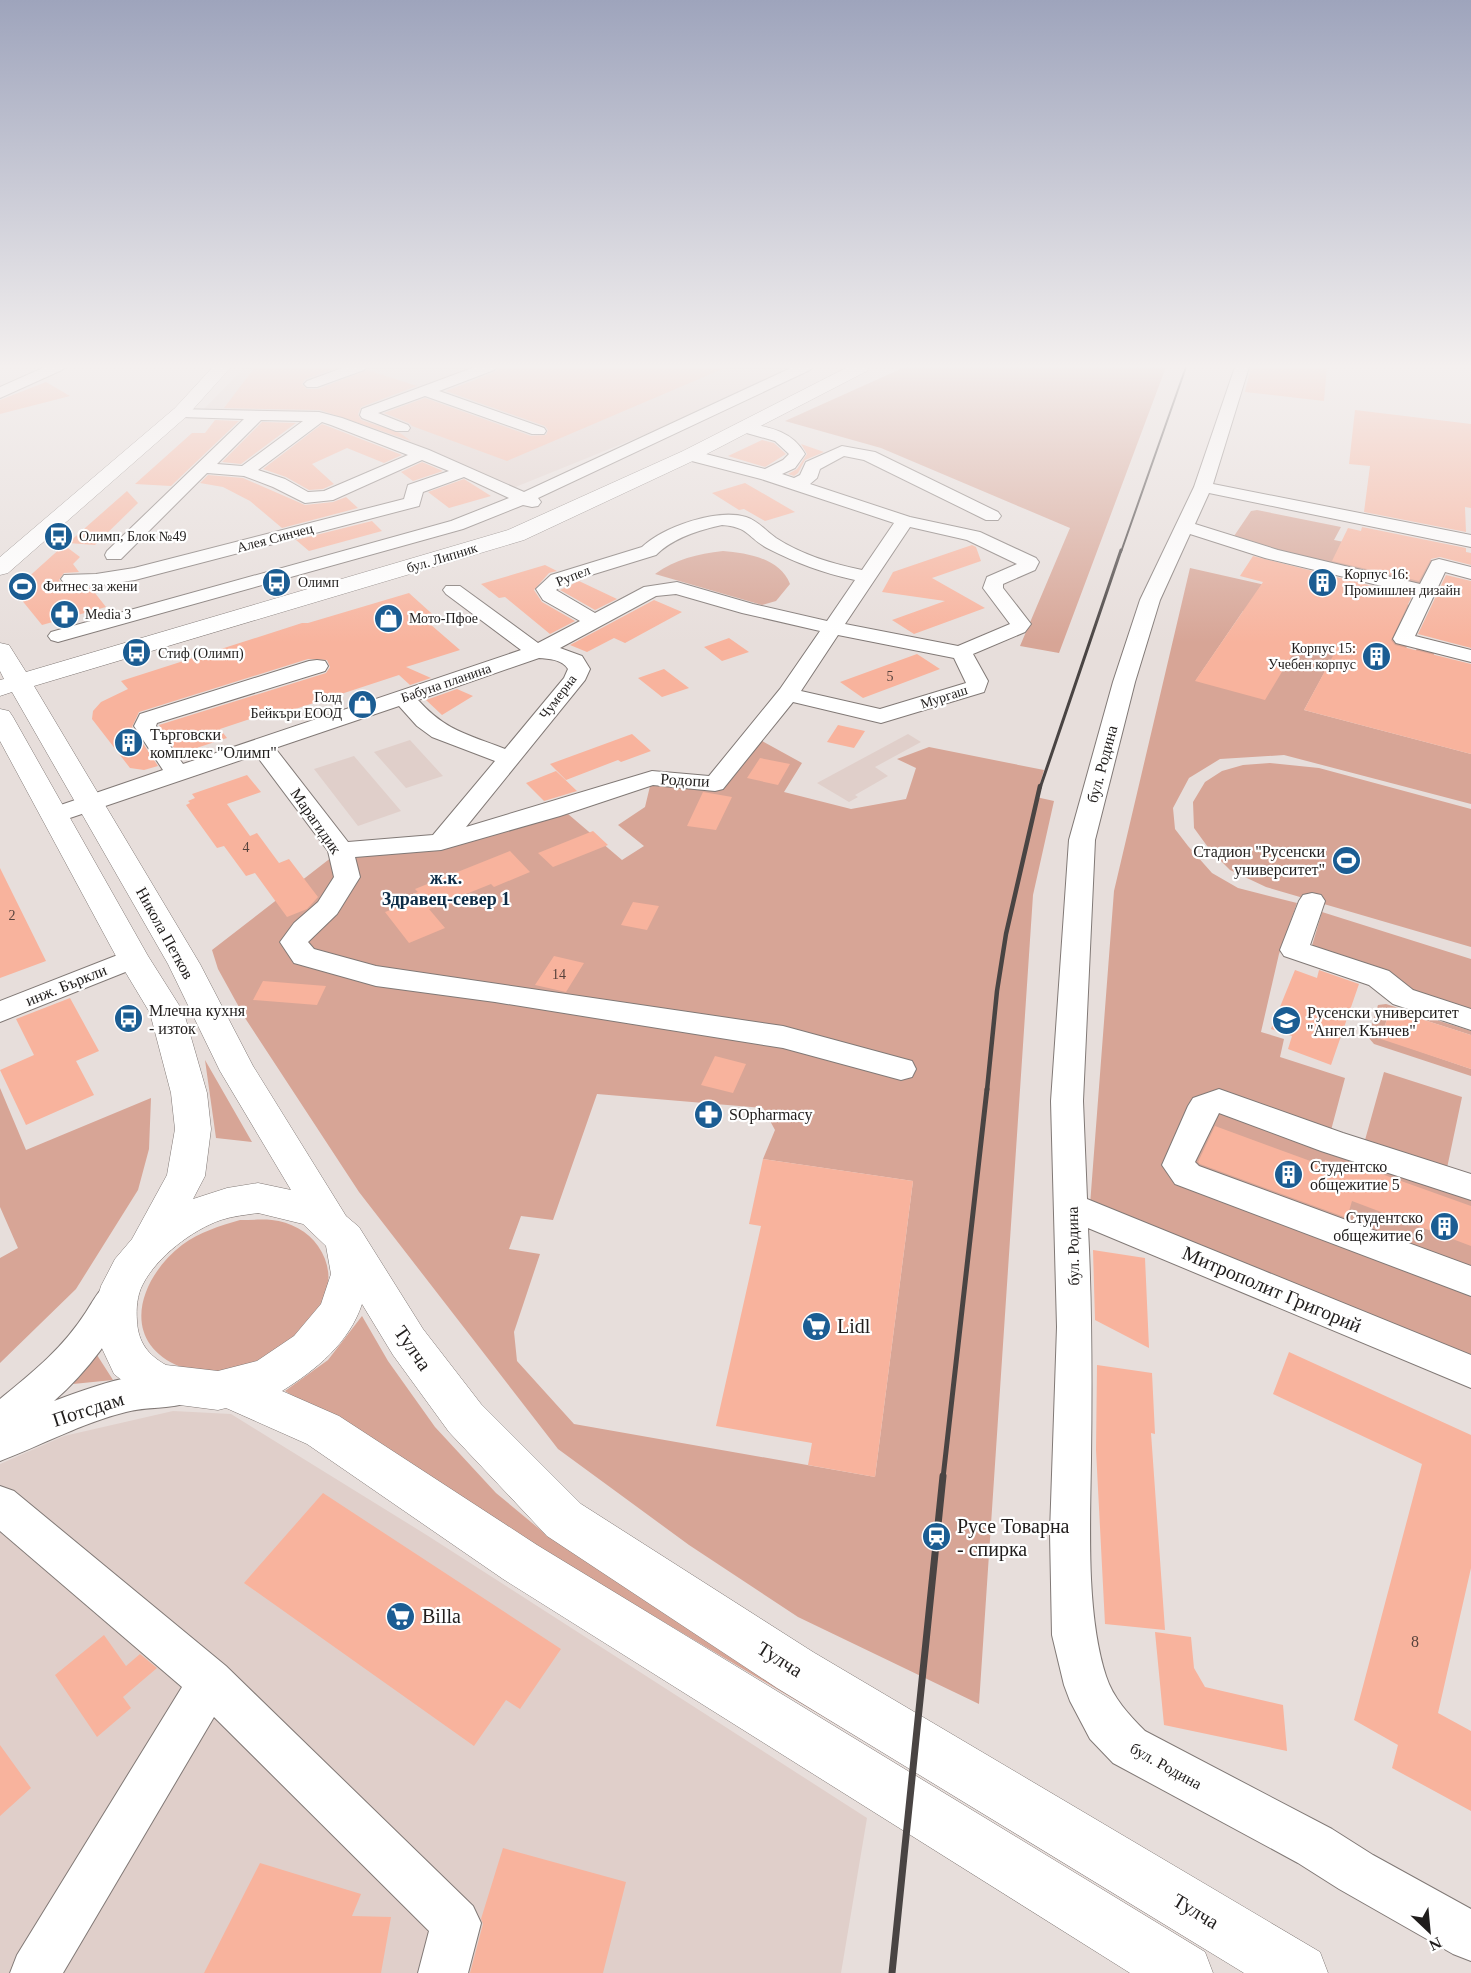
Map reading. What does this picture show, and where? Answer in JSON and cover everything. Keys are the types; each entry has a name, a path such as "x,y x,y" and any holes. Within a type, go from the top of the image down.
{"main road":[{"path":"0,568 126,459"},
{"name":"бул. Липник","path":"6,671 480,531 543,506 644,459"},
{"name":"бул. Липник","path":"6,671 516,535 681,459"},
{"name":"Никола Петков","path":"6,671 91,803 184,964 238,1071 338,1232"},
{"path":"0,717 133,958 166,1013 189,1093 193,1129 186,1176 147,1250 123,1285 115,1313 117,1339 130,1363 152,1380 181,1390 206,1392 231,1389 264,1378 295,1362 321,1340 340,1315 350,1289 352,1264 338,1232 312,1208 287,1200 258,1198 228,1203 198,1213 170,1229 147,1250"},
{"name":"Тулча","path":"338,1232 408,1342 465,1418 564,1520 795,1670 1299,1973"},
{"path":"231,1389 323,1431 520,1562 1184,1973"}],"street":[{"path":"114,555 210,459"},
{"path":"246,471 262,459"},
{"path":"201,468 246,471 279,483 305,498 327,496 411,459"},
{"path":"436,459 522,499 543,506"},
{"path":"58,636 457,525 522,499 608,459"},
{"path":"705,459 766,475 905,521 973,536 1029,562 1028,566 993,581 992,585 1021,624 1018,628 962,653"},
{"path":"766,475 789,464 792,459"},
{"path":"799,487 801,481 808,478 812,466 826,459"},
{"path":"875,459 993,516"},
{"name":"бул. Родина","path":"1212,459 1203,487 1150,600 1124,682 1082,840 1067,1101 1075,1327 1070,1533 1074,1635 1086,1685 1106,1723 1129,1747 1315,1846 1356,1872 1471,1936"},
{"name":"Алея Синчец","path":"71,579 96,580 135,574 413,502 414,489 465,471"},
{"path":"1203,487 1471,541"},
{"name":"Рупел","path":"596,622 550,596 546,589 558,579 649,550 657,543 699,524 722,520 739,521 751,526 792,554 822,567 867,577"},
{"name":"Родопи","path":"341,850 441,842 551,811 615,788 652,778 715,783 788,694 905,521"},
{"path":"1185,527 1272,554 1426,591"},
{"path":"1471,573 1439,565 1403,639 1471,656"},
{"name":"Бабуна планина","path":"55,815 537,652 651,591 669,588 833,628 962,653"},
{"name":"Чумерна","path":"441,842 511,759 574,680 579,669 574,662 559,654 537,652 453,590"},
{"name":"Мургаш","path":"788,694 873,715 888,716 976,687 977,681 962,653"},
{"path":"177,773 145,726 148,719 317,666"},
{"path":"404,698 425,721 440,732 511,759"},
{"name":"Марагидик","path":"260,745 341,850 347,878 328,908 294,942 304,957 376,976 495,992 783,1037 902,1069"},
{"path":"1312,901 1294,950 1379,978 1402,997 1471,1020"},
{"name":"инж. Бъркли","path":"0,1012 133,958"},
{"path":"1471,1186 1332,1142 1219,1101 1204,1106 1178,1165 1187,1175 1471,1281"},
{"name":"Митрополит Григорий","path":"1072,1207 1471,1372"},
{"name":"Потсдам","path":"0,1424 64,1369 93,1332 123,1285"},
{"name":"Потсдам","path":"0,1443 67,1413 128,1394 181,1390"},
{"path":"0,1504 210,1682 456,1923 443,1973"},
{"path":"35,1973 210,1682"}],"shaded area":[{"path":"442,459 584,459 513,488"},
{"path":"907,459 1132,459 1059,653 1020,646 1070,528"},
{"path":"1257,510 1341,527 1334,540 1437,561 1423,588 1232,539 1251,511"},
{"path":"723,551 762,558 779,568 790,584 776,601 762,605 655,574 687,558"},
{"path":"1190,568 1354,605 1403,603 1414,606 1409,641 1404,654 1414,656 1418,645 1436,649 1432,659 1329,664 1304,710 1471,754 1471,804 1284,755 1220,759 1189,778 1173,808 1175,829 1212,873 1238,888 1297,903 1279,954 1261,1032 1284,1039 1280,1057 1345,1078 1330,1134 1214,1094 1166,1169 1471,1293 1471,1359 1090,1205 1114,891","holes":["1243,611 1308,628 1196,680"]},
{"path":"908,734 921,742 875,767 888,776 855,795 858,797 849,802 817,783"},
{"path":"753,736 802,763 784,792 851,809 906,799 916,768 897,759 929,747 1044,770 1036,797 1054,801 1033,895 979,1704 798,1617 689,1545 558,1449 359,1192 245,1018 218,969 212,950 341,850 441,842 568,814 622,860 644,846 618,825 645,807 652,778 715,783","holes":["597,1094 763,1108 775,1130 763,1159 913,1181 875,1477 574,1424 517,1361 514,1332 540,1254 509,1249 521,1216 553,1220"]},
{"path":"410,740 443,776 406,788 374,752"},
{"path":"354,756 401,811 358,826 314,769"},
{"name":"Стадион \"Русенски университет\"","path":"1270,763 1319,768 1471,809 1471,947 1266,887 1230,870 1210,850 1194,828 1193,802 1205,782 1222,771 1243,765"},
{"path":"1322,912 1471,959 1471,1016 1311,949"},
{"path":"1386,1004 1471,1031 1471,1035 1390,1009 1381,1038 1471,1069 1471,1076 1374,1044 1368,1037 1378,1005"},
{"path":"205,1060 252,1142 216,1138"},
{"path":"1384,1072 1462,1097 1447,1168 1365,1140"},
{"path":"0,1088 26,1150 151,1098 149,1149 138,1190 76,1289 0,1363 0,1258 18,1248 0,1207"},
{"path":"1208,1107 1471,1195 1471,1272 1184,1164"},
{"path":"240,1220 279,1221 298,1228 309,1236 318,1246 328,1272 325,1297 311,1321 290,1341 264,1358 235,1368 206,1372 181,1367 161,1356 149,1342 142,1326 142,1309 146,1292 155,1274 182,1245 203,1233"},
{"path":"362,1316 388,1361 435,1427 496,1493 543,1532 881,1751 494,1521 285,1391 328,1360"},
{"path":"97,1355 113,1380 73,1384"},
{"path":"173,1411 231,1414 425,1534 867,1818 841,1973 0,1973 0,1464 64,1436"}],"building":[{"path":"163,459 199,459 171,486 135,484"},
{"path":"225,459 248,459 241,464 222,462"},
{"path":"276,459 323,459 312,464 334,484 323,489 309,490 286,477 263,469"},
{"path":"374,459 393,459 384,463"},
{"path":"738,459 778,459 765,467"},
{"path":"804,459 807,459 798,473 794,476 788,474 797,469"},
{"path":"1350,459 1471,459 1471,508 1465,507 1466,532 1364,512 1370,466 1349,464"},
{"path":"422,462 443,471 413,481 401,472"},
{"path":"208,475 243,478 305,505 333,502 346,497 358,508 282,528 250,501 223,487 200,483"},
{"path":"464,479 491,496 449,508 428,492"},
{"path":"745,483 795,512 765,521 744,509 739,510 712,493"},
{"path":"127,491 138,503 95,545 68,543"},
{"path":"372,521 382,531 309,551 296,540"},
{"path":"1362,527 1466,548 1466,552 1471,553 1471,565 1440,557 1431,559 1419,581 1332,561 1348,528 1361,531"},
{"path":"64,545 80,557 73,564 79,572 64,573 59,580 64,585 91,588 106,607 42,625 16,593 24,581"},
{"path":"972,545 976,547 981,561 932,578 985,608 914,634 892,620 945,601 882,592 893,572"},
{"path":"1253,556 1412,596 1391,640 1395,645 1471,664 1471,754 1304,710 1334,654 1298,645 1265,700 1195,681 1263,582 1240,576"},
{"path":"545,565 557,571 549,573 534,590 542,602 575,621 550,634 505,597 499,598 481,584"},
{"path":"1446,575 1471,581 1471,648 1418,634"},
{"path":"579,581 617,599 595,610 560,590"},
{"path":"409,593 440,621 430,624 460,650 406,667 431,678 410,685 399,675 277,715 274,711 220,729 227,738 178,754 159,725 326,673 330,667 327,660 308,659 139,712 132,727 158,766 144,770 130,768 92,719 93,711 101,702 128,689 121,681 302,623"},
{"path":"654,600 682,612 625,643 614,638 587,652 570,645"},
{"path":"729,638 749,652 722,661 704,647"},
{"path":"917,654 940,669 863,698 840,682"},
{"path":"664,669 689,688 662,697 638,678"},
{"path":"457,689 473,696 442,715 426,700"},
{"path":"838,725 865,731 854,748 827,742"},
{"path":"632,734 651,751 621,762 618,760 566,780 550,764"},
{"path":"760,758 790,764 778,785 747,778"},
{"path":"556,771 577,791 544,801 526,783"},
{"path":"247,775 261,792 227,804 250,836 257,833 279,863 289,859 318,897 307,909 287,917 255,873 246,876 224,846 217,848 186,805 190,803 188,801 195,798 192,794"},
{"path":"703,792 732,797 716,830 687,826"},
{"path":"593,831 608,845 553,867 538,853"},
{"path":"510,851 530,872 494,887 491,884 429,909 445,928 409,943 385,912 401,906 396,900 418,892 415,889"},
{"path":"0,868 46,961 0,978"},
{"path":"633,902 659,906 647,930 621,925"},
{"path":"554,956 584,963 566,992 535,985"},
{"path":"1295,970 1317,978 1319,970 1359,984 1331,1065 1288,1049 1292,1036 1271,1029"},
{"path":"263,981 326,986 317,1005 253,1000"},
{"path":"70,998 99,1051 76,1061 94,1095 26,1125 0,1070 34,1055 16,1019"},
{"path":"1390,1009 1471,1035 1471,1069 1381,1039"},
{"path":"715,1056 746,1064 733,1093 701,1085"},
{"path":"1215,1126 1324,1166 1325,1160 1360,1173 1362,1167 1471,1206 1471,1246 1352,1201 1347,1218 1200,1164 1198,1162"},
{"name":"Lidl","path":"763,1159 913,1181 875,1477 808,1465 812,1443 716,1426 761,1226 749,1224"},
{"path":"1093,1250 1145,1258 1149,1348 1095,1320"},
{"path":"1289,1352 1471,1435 1471,1568 1438,1713 1471,1731 1471,1811 1392,1768 1398,1745 1354,1720 1422,1464 1273,1394"},
{"path":"1097,1365 1152,1373 1155,1434 1151,1433 1165,1630 1105,1624 1096,1450"},
{"name":"Billa","path":"323,1493 561,1649 520,1709 506,1700 474,1746 244,1583"},
{"path":"1155,1632 1191,1637 1194,1668 1205,1687 1283,1705 1287,1751 1164,1725"},
{"path":"104,1635 126,1666 140,1654 157,1668 123,1697 131,1708 97,1737 55,1675"},
{"path":"0,1745 31,1788 0,1816"},
{"path":"503,1848 626,1882 603,1973 470,1973 483,1924 481,1919"},
{"path":"260,1863 361,1894 352,1916 391,1917 381,1973 204,1973"}],"railway":[{"path":"1121,552 1154,459"},
{"path":"1040,788 1121,550"},
{"path":"987,1090 997,991 1006,934 1040,786"},
{"path":"943,1478 987,1089"},
{"path":"892,1973 943,1476"}],"place":[{"name":"Олимп, Блок №49","path":"58,536"},
{"name":"Олимп","path":"277,582"},
{"name":"Корпус 16: Промишлен дизайн","path":"1323,582"},
{"name":"Фитнес за жени","path":"22,586"},
{"name":"Media 3","path":"64,614"},
{"name":"Мото-Пфое","path":"388,618"},
{"name":"Стиф (Олимп)","path":"137,653"},
{"name":"Корпус 15: Учебен корпус","path":"1377,656"},
{"name":"Голд Бейкъри ЕООД","path":"363,705"},
{"name":"Търговски комплекс \"Олимп\"","path":"129,743"},
{"name":"Стадион \"Русенски университет\"","path":"1346,860"},
{"name":"Млечна кухня - изток","path":"128,1019"},
{"name":"Русенски университет \"Ангел Кънчев\"","path":"1286,1021"},
{"name":"SOpharmacy","path":"708,1114"},
{"name":"Студентско общежитие 5","path":"1289,1175"},
{"name":"Студентско общежитие 6","path":"1444,1226"},
{"name":"Lidl","path":"816,1326"},
{"name":"Русе Товарна - спирка","path":"936,1537"},
{"name":"Billa","path":"401,1616"}],"district":[{"name":"ж.к. Здравец-север 1","path":"446,888"}]}
